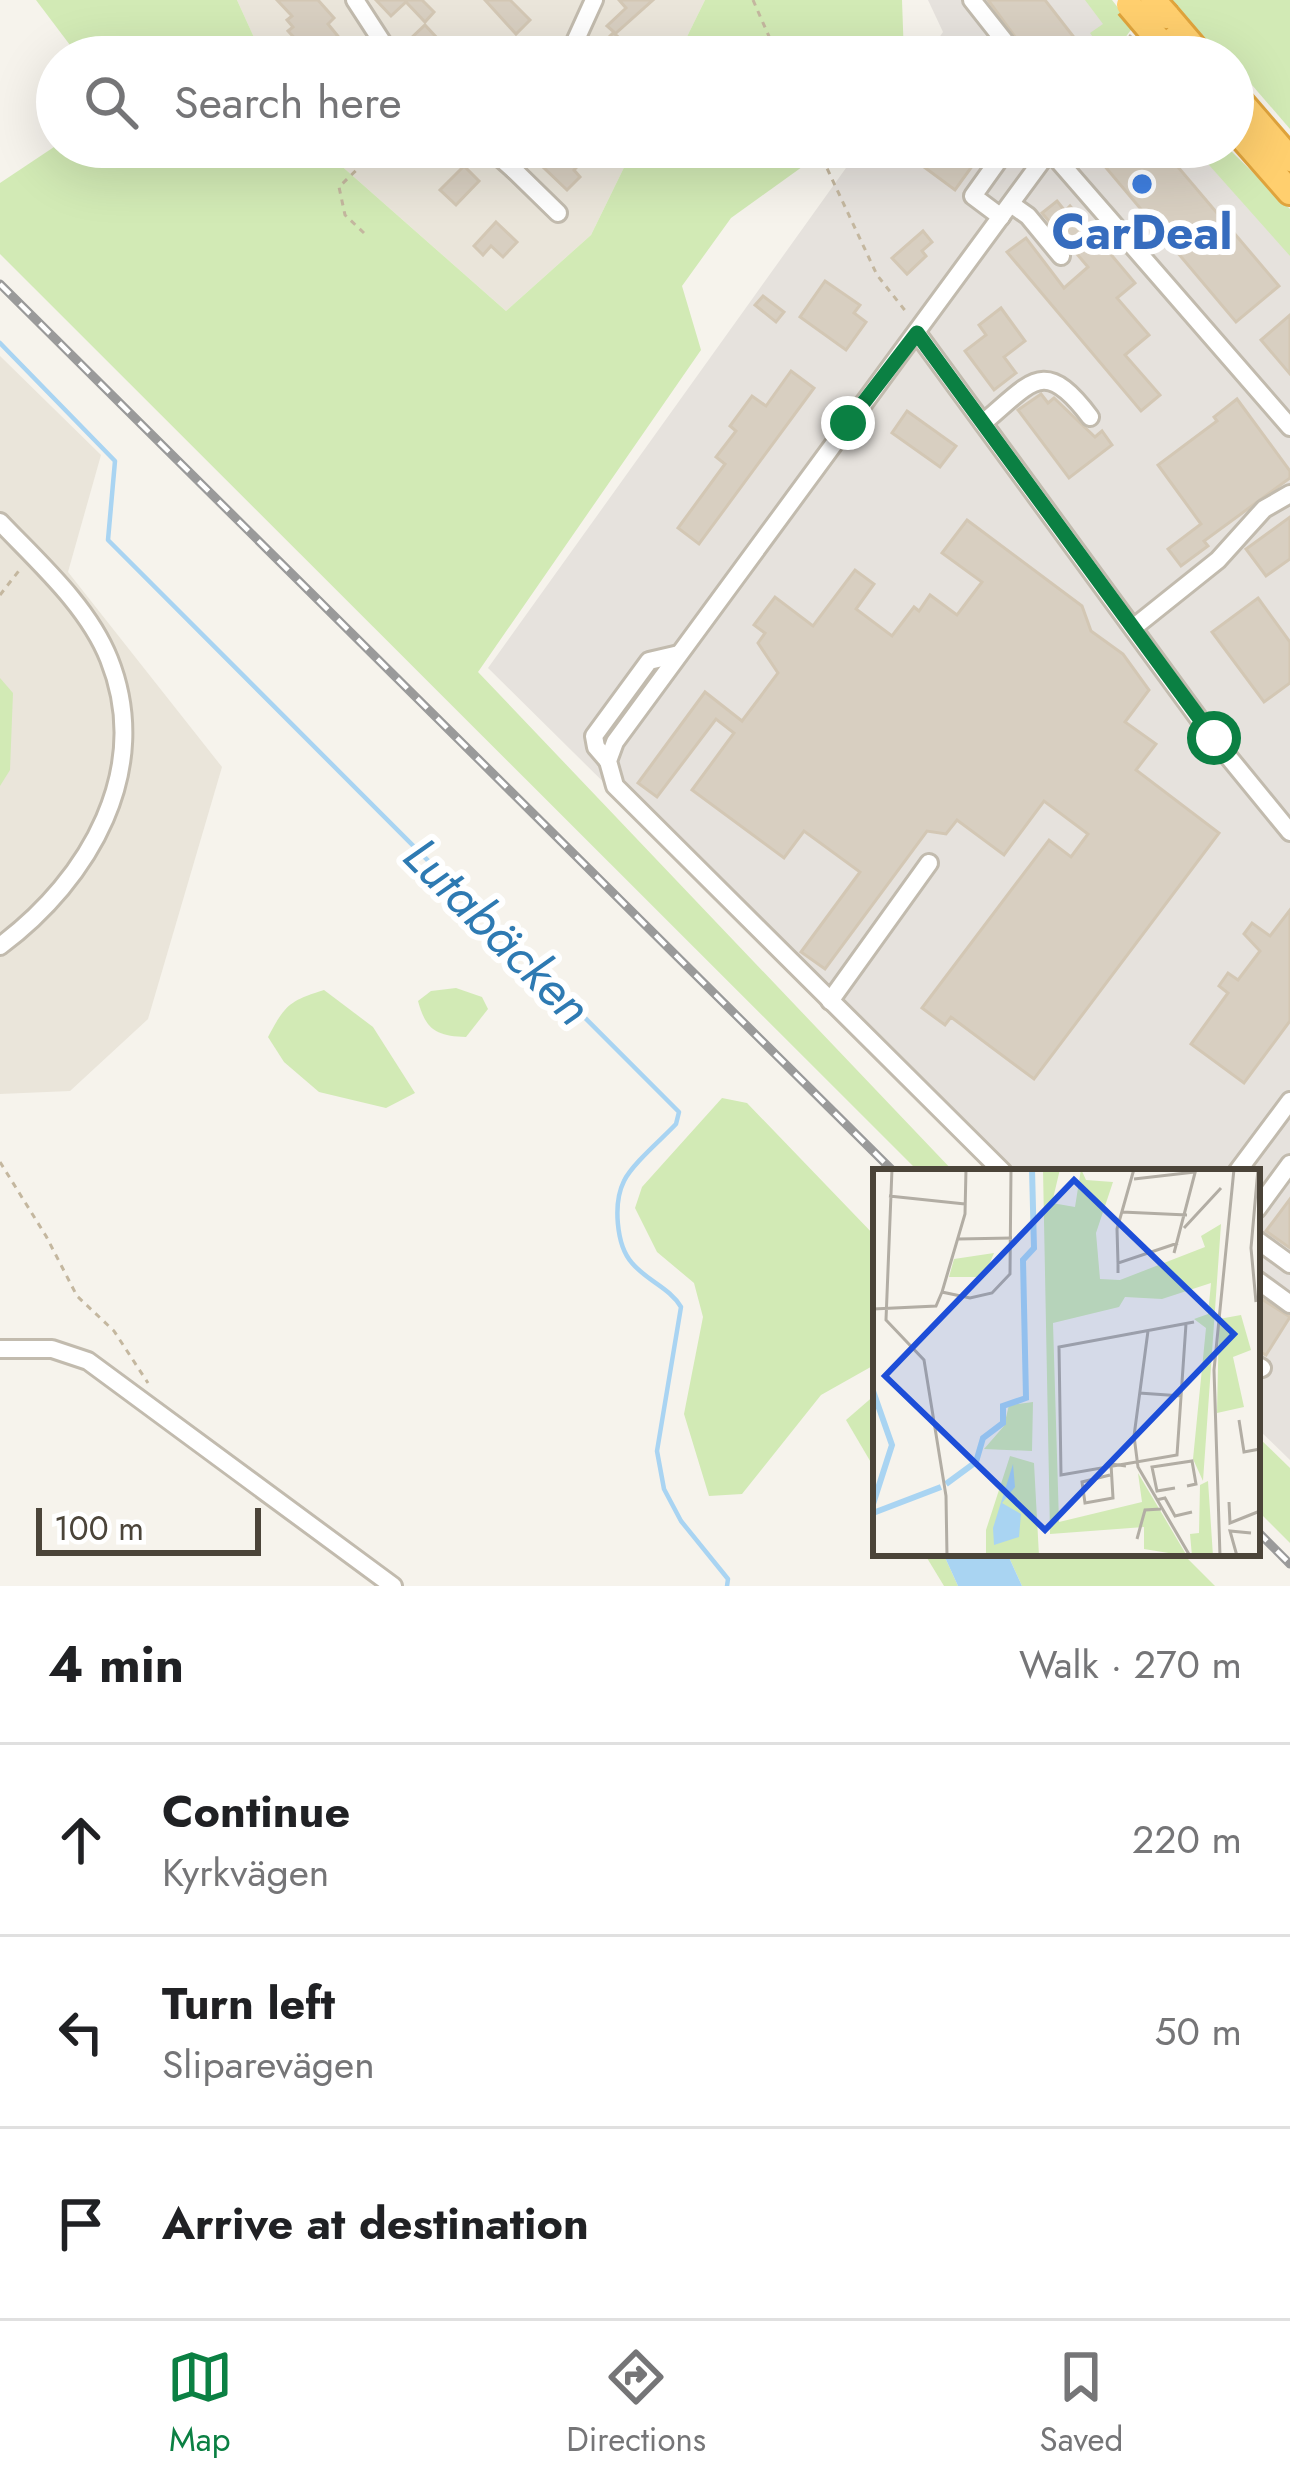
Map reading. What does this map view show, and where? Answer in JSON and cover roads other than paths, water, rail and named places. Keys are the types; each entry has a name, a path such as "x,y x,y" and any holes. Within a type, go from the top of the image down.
{"highway":[{"path":"1254,117 1290,158"},
{"path":"1254,151 1290,191"}],"street":[{"path":"355,0 378,36"},
{"path":"578,36 594,0"},
{"path":"972,0 1000,36"},
{"path":"512,168 558,213"},
{"path":"993,168 974,196 1028,216 1061,256"},
{"path":"1000,1169 615,787 608,761 615,742 916,326 1037,168"},
{"path":"1067,168 1290,427"},
{"path":"916,326 1132,628 1290,832"},
{"path":"983,423 1035,382 1049,380 1068,388 1090,417"},
{"path":"1132,628 1218,560 1264,509 1290,494"},
{"path":"0,522 75,604 107,655 124,705 125,752 113,805 76,867 39,913 0,946"},
{"path":"824,994 928,863"},
{"path":"1239,1169 1290,1101"},
{"path":"1260,1205 1290,1164"},
{"path":"1260,1242 1290,1264"},
{"path":"1260,1282 1290,1304"},
{"path":"0,1349 32,1347 75,1355 393,1586"}],"water":[{"path":"944,1556 1008,1556 1022,1586 958,1586"}],"waterway":[{"name":"Lutabäcken","path":"0,343 115,461 108,540 679,1112 676,1124 624,1181 618,1224 622,1246 632,1263 681,1307 657,1451 664,1489 681,1521 728,1579 727,1586"}],"railway":[{"path":"0,284 891,1169"},
{"path":"1260,1534 1290,1564"}],"place":[{"name":"CarDeal","path":"1142,184"}]}
